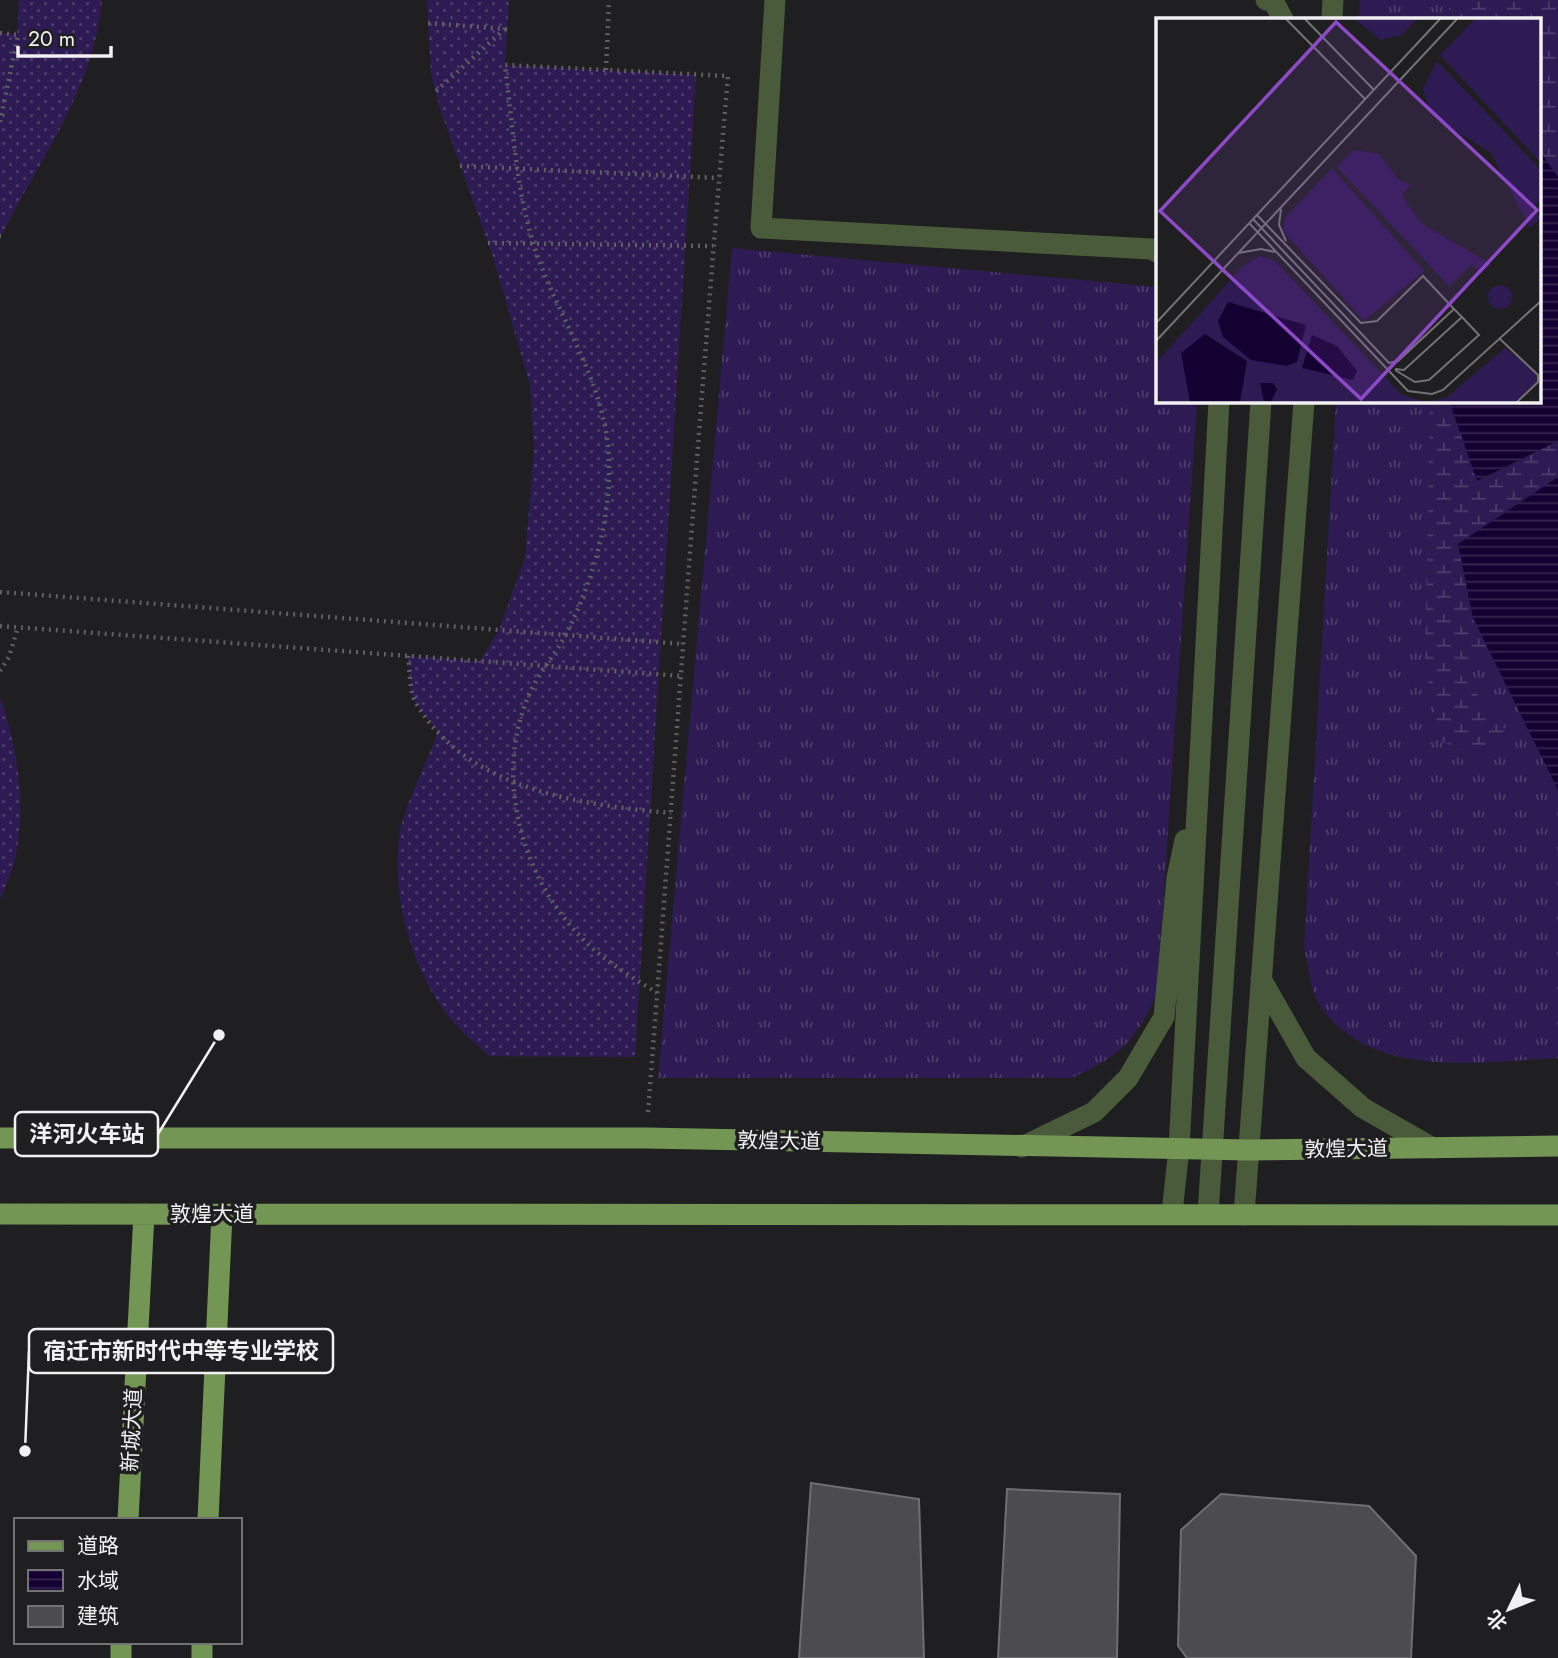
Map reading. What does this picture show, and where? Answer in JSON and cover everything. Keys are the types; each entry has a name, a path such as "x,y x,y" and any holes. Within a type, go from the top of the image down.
{"main road":[{"name":"敦煌大道","path":"0,1138 646,1138 1249,1150 1558,1146"},
{"name":"敦煌大道","path":"0,1214 1558,1215"},
{"name":"新城大道","path":"128,1518 144,1214"},
{"path":"208,1518 222,1214"}],"lane":[{"path":"775,0 761,228 1137,248 1156,252"},
{"path":"1266,0 1273,1 1283,18"},
{"path":"1284,18 1287,0"},
{"path":"1332,18 1333,0"},
{"path":"1172,1213 1179,1148 1219,402"},
{"path":"1208,1214 1261,402"},
{"path":"1244,1215 1304,402"},
{"path":"1021,1147 1094,1112 1128,1079 1164,1017 1177,878 1200,759"},
{"path":"1261,979 1306,1058 1363,1108 1433,1148"}],"path":[{"path":"606,70 609,0"},
{"path":"428,23 505,29 435,92"},
{"path":"0,33 18,35 0,122"},
{"path":"646,1138 727,76 505,65 517,169 534,243 566,324 594,384 606,419 610,472 602,527 585,590 566,635 528,695 518,729 513,766 515,806 525,844 544,888 577,933 609,961 657,993"},
{"path":"460,166 719,178"},
{"path":"488,243 713,246"},
{"path":"0,593 684,644"},
{"path":"0,626 682,676"},
{"path":"0,671 9,657 18,627"},
{"path":"408,656 414,701 438,732 476,763 547,795 604,807 671,813"}],"green space":[{"path":"19,0 102,0 97,33 76,94 63,124 0,238 0,33 17,34"},
{"path":"427,0 509,0 505,65 696,75 635,1057 489,1056 453,1021 435,997 416,959 404,918 398,874 400,832 438,732 412,698 408,656 480,661 499,630 525,558 534,450 530,385 492,254 441,112 431,75"},
{"path":"1360,0 1558,0 1558,1058 1461,1063 1396,1056 1366,1045 1340,1029 1319,1004 1311,984 1304,947 1336,402 1540,402 1540,18 1359,18"},
{"path":"1449,0 1558,0 1558,719 1494,642 1457,669 1508,733 1482,758 1441,741 1425,665 1430,402 1540,402 1540,18 1449,18"},
{"path":"732,248 1156,287 1156,402 1197,402 1157,994 1140,1025 1124,1046 1114,1054 1072,1078 658,1078"},
{"path":"0,697 15,753 20,810 16,855 0,901"}],"water":[{"path":"1540,151 1558,177 1558,441 1477,481 1449,402 1540,402"},
{"path":"1558,477 1558,790 1473,618 1458,544"}],"building":[{"path":"811,1483 919,1499 924,1658 799,1658"},
{"path":"1007,1489 1120,1494 1117,1658 998,1658"},
{"path":"1221,1494 1369,1506 1416,1556 1411,1658 1187,1658 1178,1646 1181,1530"}],"place":[{"name":"洋河火车站","path":"219,1035"},
{"name":"宿迁市新时代中等专业学校","path":"25,1451"}]}
